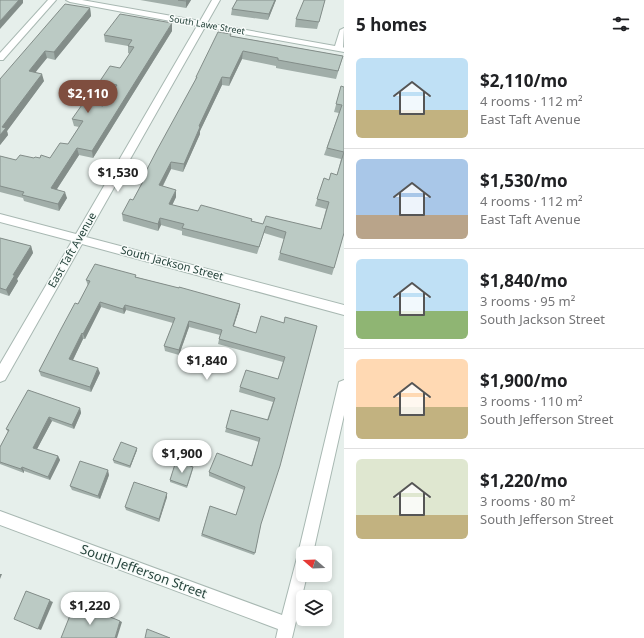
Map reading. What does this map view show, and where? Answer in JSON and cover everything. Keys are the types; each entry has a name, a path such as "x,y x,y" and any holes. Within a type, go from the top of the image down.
{"street":[{"path":"0,58 52,0"},
{"name":"South Lawe Street","path":"70,0 341,50"},
{"name":"East Taft Avenue","path":"0,376 216,0"},
{"path":"341,50 344,30"},
{"name":"South Jackson Street","path":"0,218 344,310"},
{"path":"307,546 344,386"},
{"name":"South Jefferson Street","path":"0,518 262,615 286,632"},
{"path":"286,632 298,582"}],"building":[{"path":"0,0 19,0 0,21"},
{"path":"237,0 275,0 269,14 232,9"},
{"path":"304,0 325,0 319,22 296,19"},
{"path":"65,4 90,8 54,52 45,51 29,71 42,74 2,127 6,128 0,135 0,79"},
{"path":"120,14 172,23 92,151 77,148 51,188 65,192 58,204 22,195 24,192 0,186 0,156 16,160 20,155 40,158 41,155 50,158 60,143 68,144 83,121 72,119 84,102 103,106 117,85 100,81 110,66 120,68 134,47 128,46 132,40 104,35"},
{"path":"218,32 231,34 230,36 343,56 338,71 278,60 278,58 243,51 230,78 222,77 199,126 200,127 184,164 171,162 159,185 176,190 169,204 198,211 201,205 252,219 251,221 263,224 266,216 321,229 329,202 317,199 324,178 329,180 331,173 337,175 344,152 344,233 334,268 280,253 286,232 266,226 259,247 182,228 184,224 160,218 158,224 122,214 130,199 133,200 147,174 145,173 197,77"},
{"path":"341,86 344,87 344,152 327,148 342,105 336,104"},
{"path":"0,238 31,246 13,275 15,275 6,290 0,288"},
{"path":"95,264 136,275 135,277 179,287 240,304 233,326 256,333 261,316 284,323 285,317 317,326 280,466 261,524 255,553 202,534 210,506 236,515 245,487 209,472 217,453 252,466 260,438 226,428 231,410 268,420 275,398 240,387 246,370 278,379 285,357 219,339 222,330 189,321 179,350 164,346 175,318 125,305 123,309 100,302 69,359 98,368 90,387 39,371 75,303 78,304 90,281 86,280"},
{"path":"28,390 80,408 72,425 49,417 33,448 58,456 48,477 22,467 21,469 0,462 0,447 9,430 6,429"},
{"path":"121,442 137,448 130,466 113,460"},
{"path":"80,461 108,470 98,496 70,486"},
{"path":"176,461 193,467 187,486 170,480"},
{"path":"134,482 167,493 159,519 125,507"},
{"path":"26,591 50,600 38,629 14,619"},
{"path":"73,608 89,614 91,609 120,621 115,638 61,638"},
{"path":"147,629 170,638 145,638"}]}
